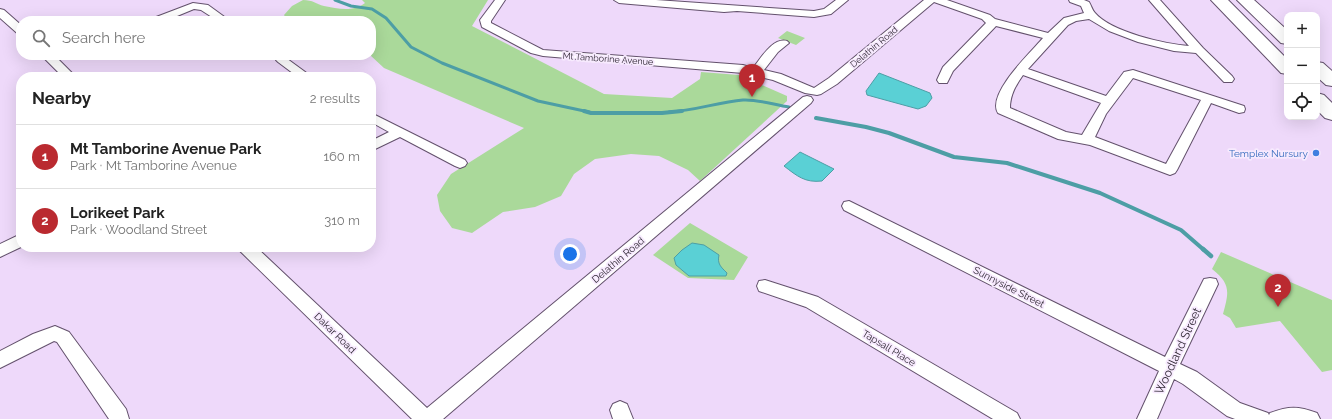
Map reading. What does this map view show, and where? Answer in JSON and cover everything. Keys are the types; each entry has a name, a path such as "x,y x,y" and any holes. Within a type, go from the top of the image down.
{"highway":[{"path":"1219,0 1284,66"},
{"path":"1245,0 1284,36"},
{"path":"1320,70 1332,81"},
{"path":"1320,102 1332,114"}],"street":[{"name":"Mt Tamborine Avenue","path":"500,0 487,18 486,25 539,52 730,68 761,74"},
{"path":"619,0 724,9 737,8 814,14 827,12 843,0"},
{"name":"Delathin Road","path":"429,419 672,215 809,94 834,81 930,0"},
{"path":"937,0 986,17 991,21 1051,37"},
{"path":"1154,0 1199,50 1228,79"},
{"path":"1079,1 1085,4 1091,15 1122,33 1175,48 1199,50"},
{"path":"165,16 194,3 204,7 218,16"},
{"path":"0,12 16,26"},
{"path":"1091,15 1072,17 1065,20 1007,88 1002,104 1003,110 1064,136 1088,140 1170,170 1208,98"},
{"path":"943,80 947,70 990,26 992,23 991,21"},
{"path":"783,43 774,50 761,74 773,82 809,94"},
{"path":"56,60 66,72"},
{"path":"282,60 299,72"},
{"path":"1021,70 1108,101"},
{"path":"1088,140 1088,135 1098,120 1100,114 1128,75 1133,74 1239,109"},
{"path":"376,120 460,163"},
{"path":"376,144 399,132"},
{"name":"Sunnyside Street","path":"849,206 1190,378 1234,410 1261,419"},
{"path":"0,250 16,242"},
{"name":"Dakar Road","path":"251,252 425,419"},
{"name":"Woodland Street","path":"1148,419 1170,368 1210,284"},
{"name":"Tapsall Place","path":"765,286 790,293 812,302 1010,419"},
{"path":"0,360 38,339 54,333 64,337 119,415 119,419"},
{"path":"1277,419 1297,415 1310,419"}],"shaded area":[{"path":"303,0 312,1 324,6 351,9 365,3 362,0 488,0 472,26 604,94 672,98 700,79 701,72 739,75 787,96 787,101 700,181 688,170 659,156 631,154 595,159 574,174 561,196 535,207 503,212 472,233 452,228 440,211 437,195 451,174 524,128 384,68 375,60 376,16 285,16 292,6"},
{"path":"787,31 805,38 796,45 778,38"},
{"path":"879,73 930,93 932,98 926,106 918,109 867,95 866,91"},
{"path":"800,152 834,169 822,181 811,181 802,178 784,166"},
{"path":"690,223 748,257 734,280 688,278 653,255"},
{"path":"692,243 704,245 719,255 719,263 727,273 726,276 689,276 676,265 674,258"},
{"path":"1221,252 1332,300 1332,370 1322,372 1280,321 1236,328 1230,318 1223,314 1227,289 1223,279 1212,269"}],"waterway":[{"path":"335,0 351,6 372,9 386,18 411,47 442,63 538,101 589,112"},
{"path":"669,112 743,100 760,101 789,107"},
{"path":"584,111 591,113 662,113 682,111"},
{"path":"816,118 866,127 889,133 954,157 1007,163 1100,193 1181,230 1204,250"},
{"path":"1203,249 1211,256"}],"place":[{"name":"Mt Tamborine Avenue Park","path":"752,97"},
{"name":"Templex Nursury","path":"1316,153"},
{"name":"Lorikeet Park","path":"1278,307"}]}
